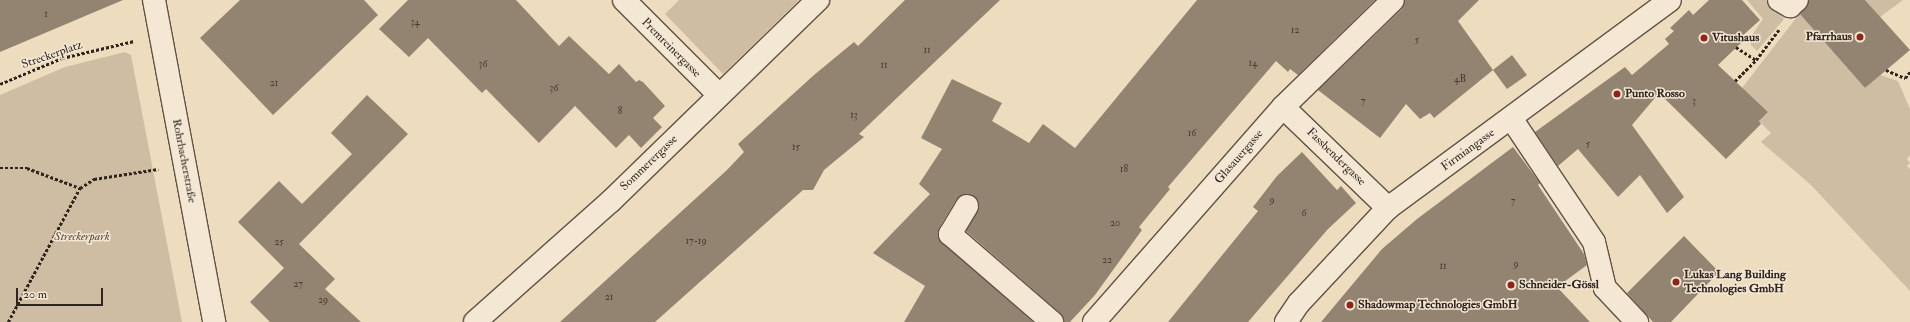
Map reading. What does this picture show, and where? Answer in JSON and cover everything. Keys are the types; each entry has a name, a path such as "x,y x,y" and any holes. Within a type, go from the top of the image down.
{"street":[{"name":"Rohrbacherstraße","path":"154,0 214,322"},
{"name":"Premreinergasse","path":"624,0 719,95"},
{"name":"Sommerergasse","path":"475,322 611,201 818,0"},
{"name":"Glasauergasse","path":"1094,322 1283,107 1393,0"},
{"name":"Firmiangasse","path":"1286,322 1299,303 1388,208 1670,0"},
{"name":"Fassbendergasse","path":"1283,107 1388,208"},
{"path":"1511,118 1594,242 1605,288 1637,322"},
{"path":"967,206 950,234 1052,322"}],"path":[{"path":"1735,81 1756,60 1790,16 1788,2"},
{"name":"Streckerplatz","path":"0,84 62,58 134,41"},
{"path":"1736,47 1756,60"},
{"path":"1886,70 1905,78 1910,72"},
{"path":"0,168 27,168 80,188"},
{"path":"8,322 80,188 94,179 158,169"}],"green space":[{"path":"679,0 799,0 723,74 665,14"},
{"path":"1747,0 1769,0 1784,19 1757,51 1751,45 1750,38 1763,19"},
{"path":"1865,0 1903,0 1880,17"},
{"path":"1800,13 1865,88 1880,75 1898,81 1910,109 1910,155 1907,159 1910,163 1907,166 1910,169 1910,291 1811,185 1761,142 1771,133 1759,121 1768,112 1742,88"},
{"name":"Streckerpark","path":"125,52 131,55 182,322 0,322 0,95 65,67"}],"building":[{"path":"0,0 123,0 0,52"},
{"path":"240,0 364,0 378,15 273,115 200,38"},
{"path":"408,0 516,0 559,46 569,36 609,74 619,64 636,82 639,80 643,82 665,106 653,118 662,127 641,148 629,135 616,148 575,106 539,143 486,89 482,93 428,38 409,57 379,29"},
{"path":"905,0 1000,0 859,134 864,137 824,170 813,190 803,190 655,322 560,322 727,170 744,152 738,144 814,75 854,42 858,46"},
{"path":"1197,0 1375,0 1298,75 1290,69 1288,72 1276,61 1168,187 1170,189 1139,227 1142,230 1095,295 1070,322 1064,322 1060,313 966,231 979,207 978,200 967,194 956,200 939,228 939,239 1033,322 904,322 925,286 873,253 930,194 919,184 942,149 921,138 952,79 1002,103 992,121 1029,143 1043,124 1075,148"},
{"path":"1405,0 1479,0 1458,21 1493,70 1434,118 1430,113 1420,119 1406,104 1380,138 1318,90 1402,9"},
{"path":"1709,0 1742,0 1760,20 1740,38 1743,41 1718,65 1768,112 1759,121 1761,124 1726,159 1659,93 1632,125 1684,197 1667,213 1640,175 1618,197 1578,149 1558,166 1535,132 1625,67 1632,75 1669,44 1665,39 1674,31 1670,28 1689,10 1693,15"},
{"name":"Pfarrhaus","path":"1809,0 1865,0 1910,50 1865,88 1800,14"},
{"path":"1512,55 1527,75 1507,89 1493,70"},
{"path":"367,95 408,134 299,244 335,279 325,289 361,322 270,322 250,302 284,268 238,222 279,181 302,204 352,154 331,133"},
{"path":"1513,147 1540,183 1538,185 1584,254 1587,265 1557,287 1590,322 1321,322 1382,249 1417,219"},
{"path":"1302,152 1337,190 1341,186 1356,203 1328,229 1248,322 1168,322 1258,211 1253,207 1277,176"},
{"path":"1684,236 1719,272 1671,322 1653,322 1627,293"}],"place":[{"name":"Pfarrhaus","path":"1860,37"},
{"name":"Vitushaus","path":"1704,38"},
{"name":"Punto Rosso","path":"1617,94"},
{"name":"Lukas Lang Building Technologies GmbH","path":"1676,282"},
{"name":"Schneider-Gössl","path":"1511,285"},
{"name":"Shadowmap Technologies GmbH","path":"1350,305"}]}
